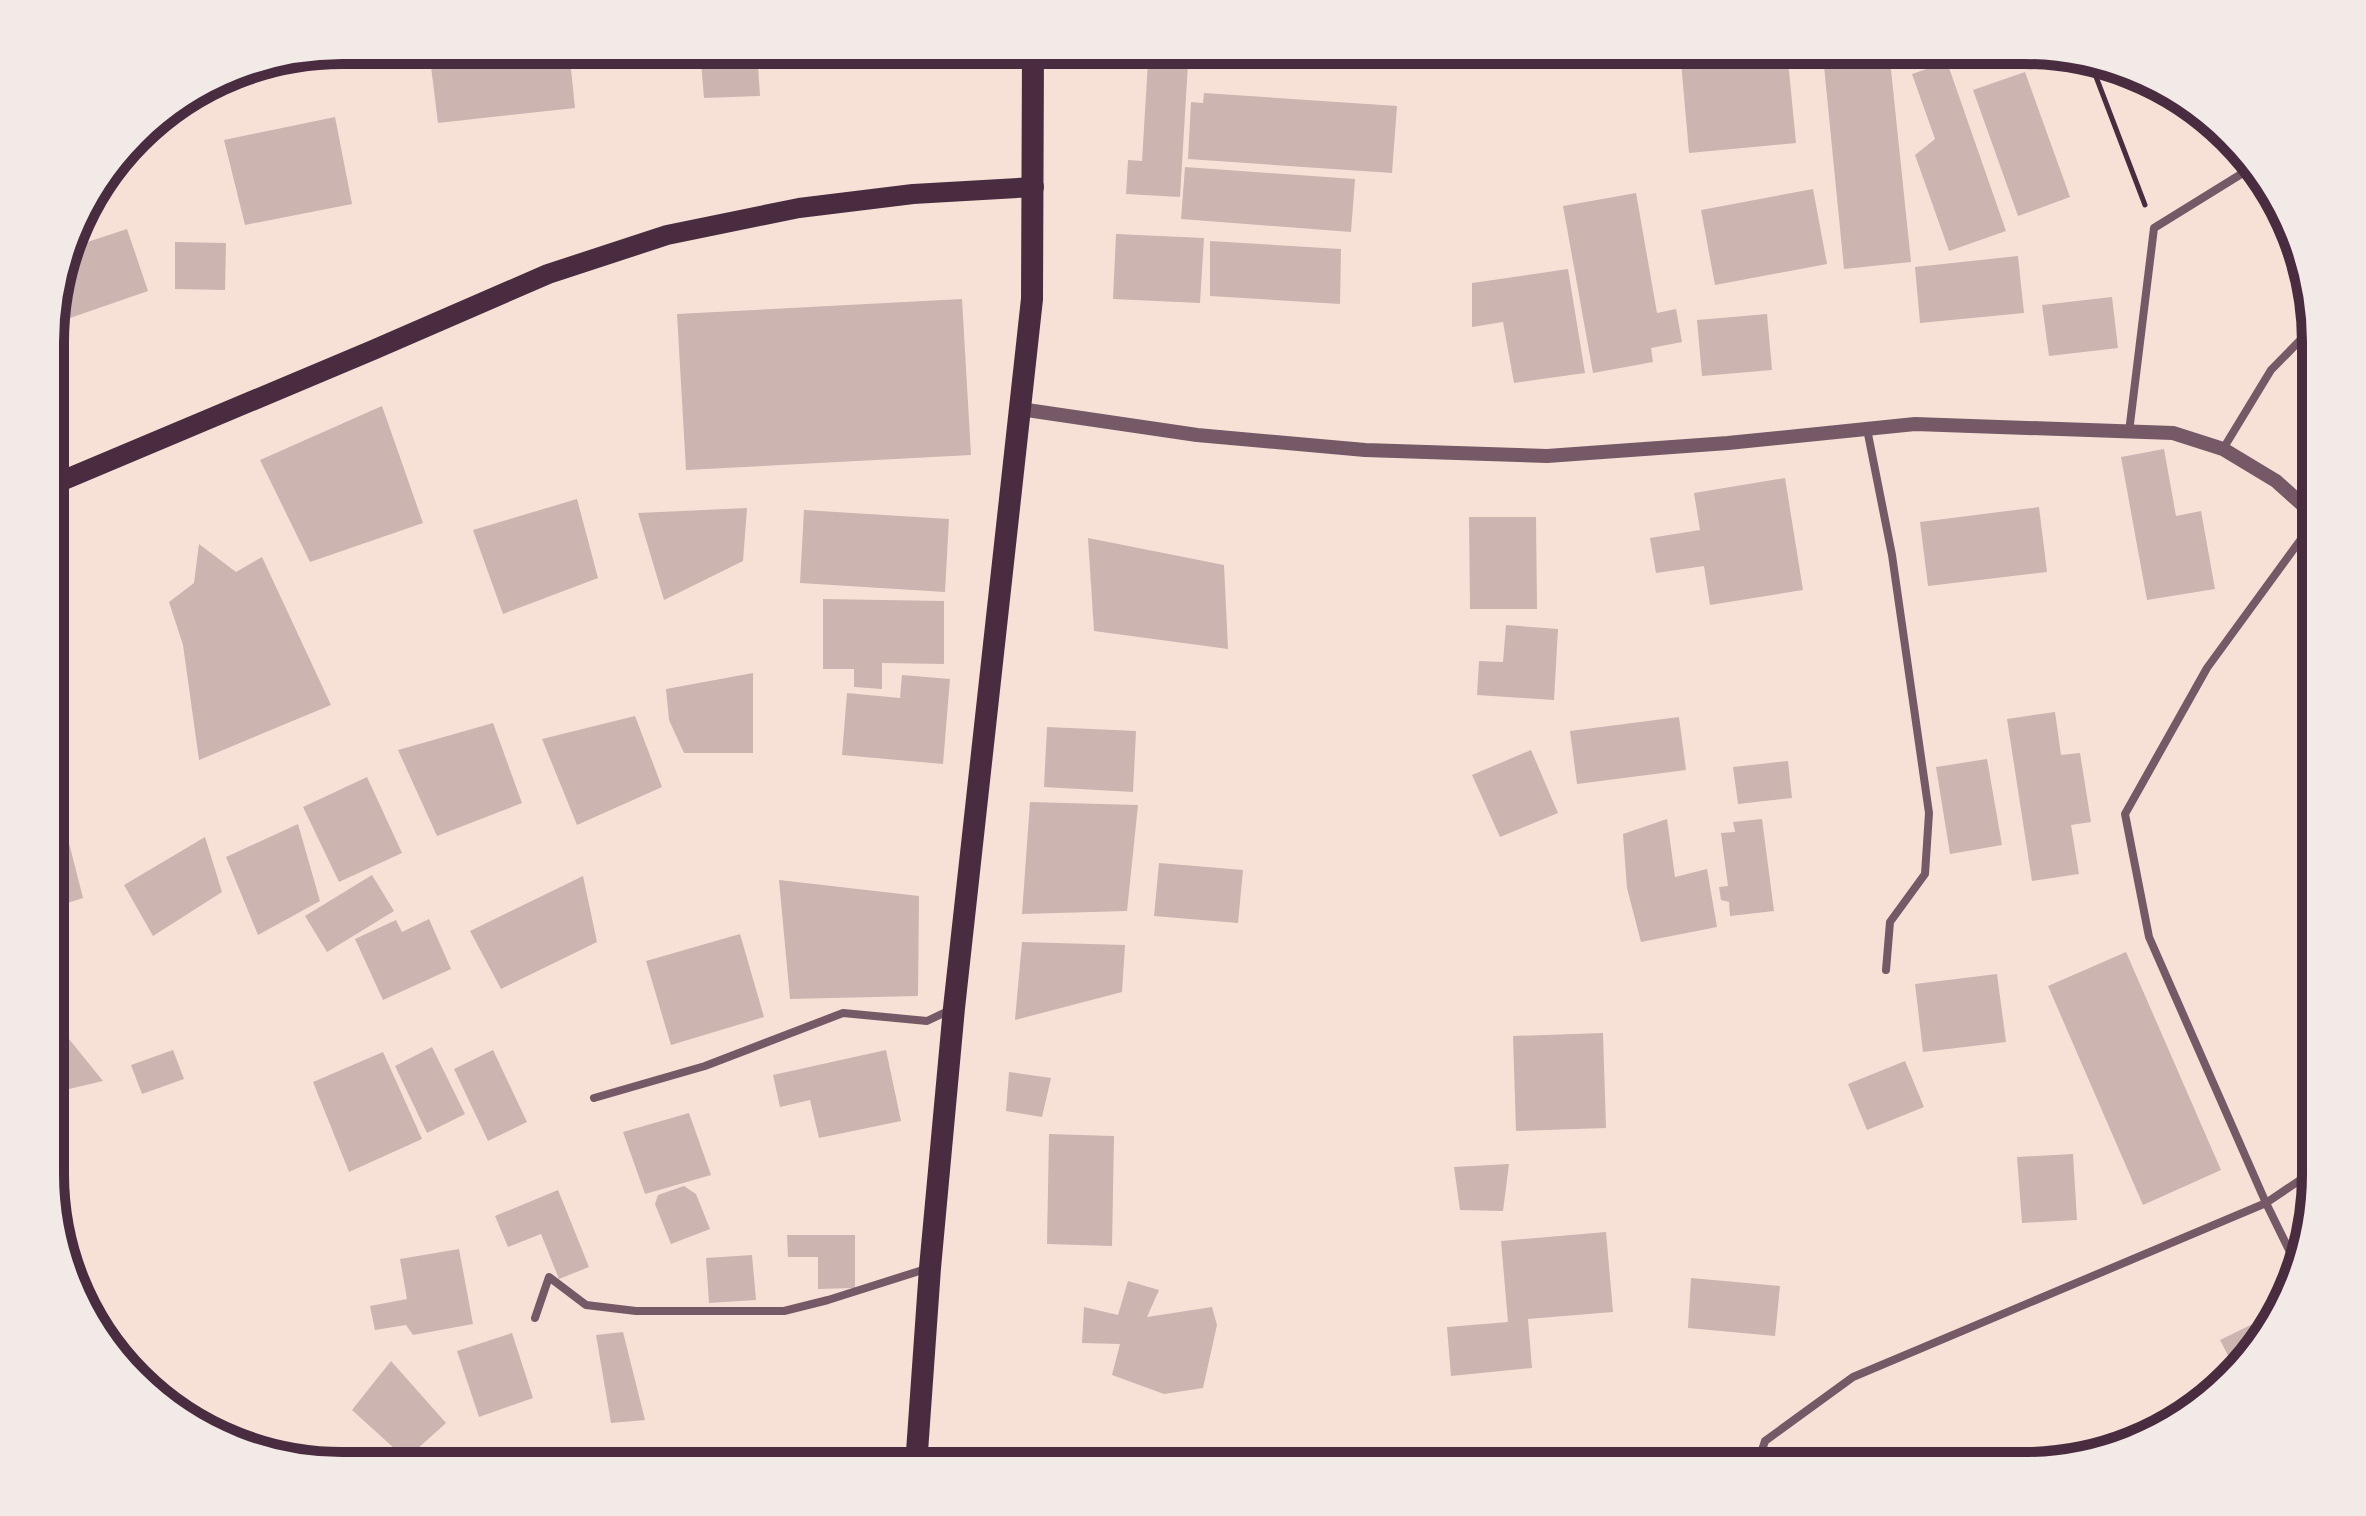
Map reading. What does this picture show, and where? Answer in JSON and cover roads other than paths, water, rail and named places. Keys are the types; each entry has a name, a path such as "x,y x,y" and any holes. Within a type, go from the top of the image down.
{"highway":[{"path":"917,1452 954,1008 1032,299 1033,65"}],"main road":[{"path":"64,480 548,274 667,235 799,208 913,194 1034,187"}],"street":[{"path":"2129,432 2154,228 2244,172"},
{"path":"2223,449 2271,370 2301,339"},
{"path":"1020,409 1197,435 1365,450 1547,456 1728,443 1915,424 2173,433 2223,449 2276,481 2301,505"},
{"path":"1867,429 1892,555 1929,813 1925,874 1890,922 1886,970"},
{"path":"2290,1252 2149,937 2125,814 2207,668 2301,537"},
{"path":"594,1098 705,1066 843,1013 927,1021 954,1008"},
{"path":"1762,1451 1765,1441 1853,1377 2266,1203 2301,1179"},
{"path":"535,1318 549,1277 586,1305 636,1311 784,1311 930,1268"}]}
